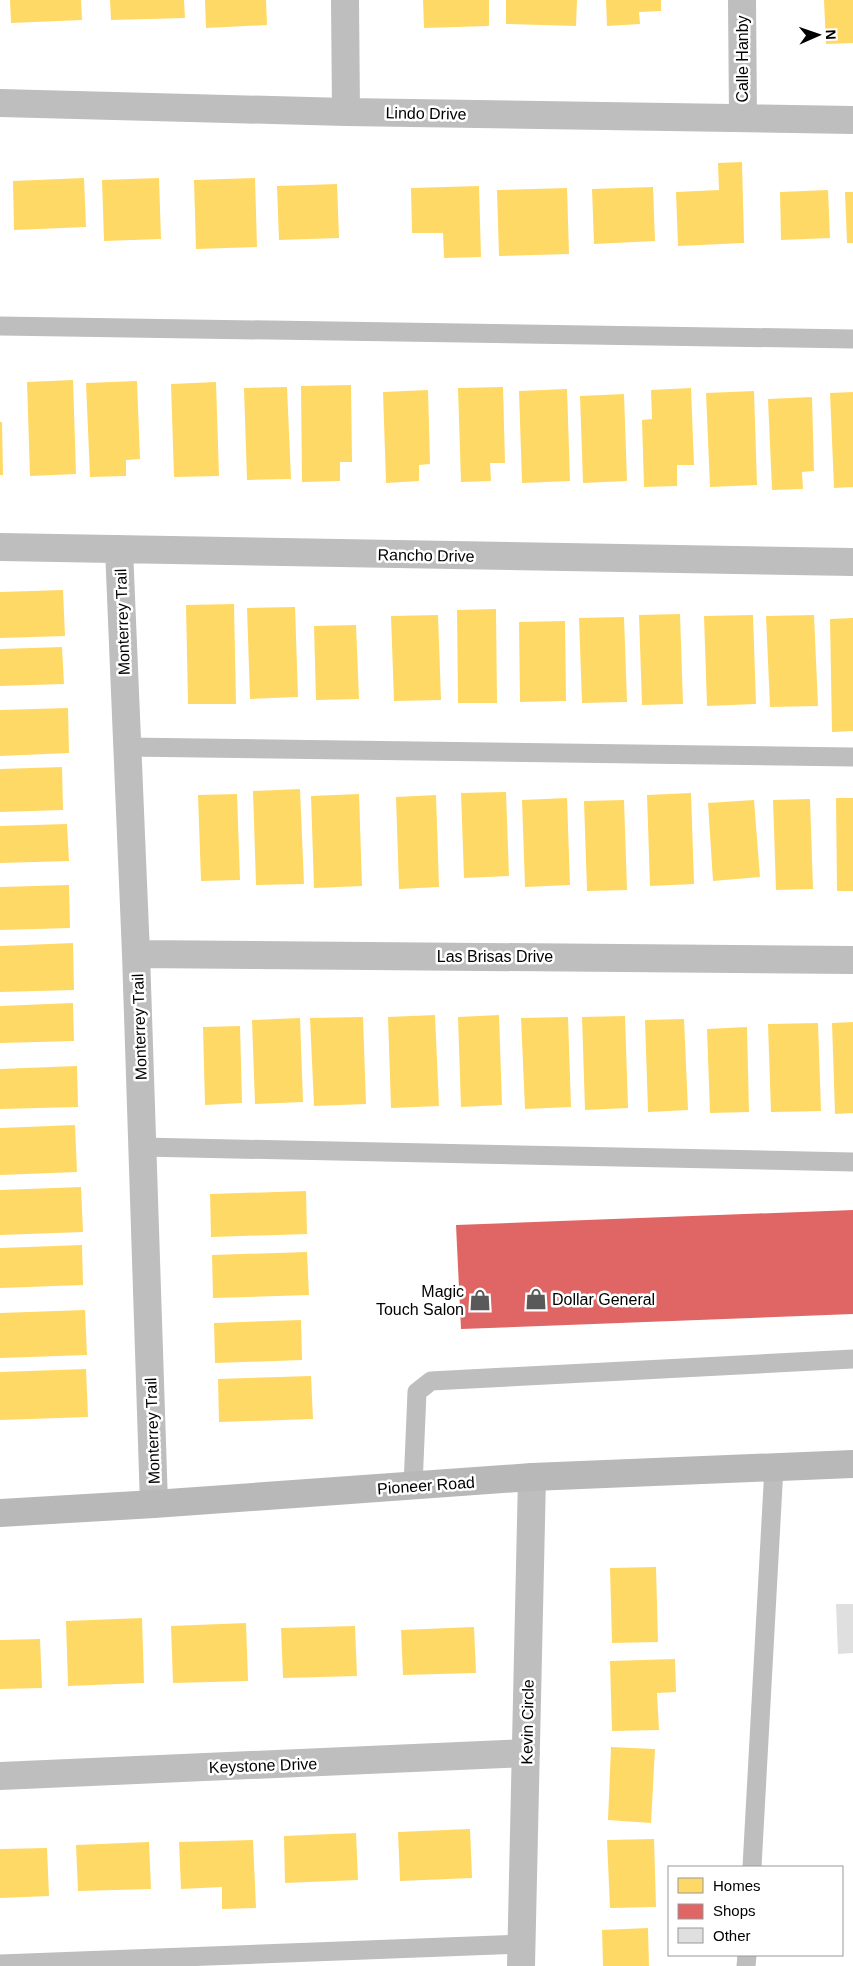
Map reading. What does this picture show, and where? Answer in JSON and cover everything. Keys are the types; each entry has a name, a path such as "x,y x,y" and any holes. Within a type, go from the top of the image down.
{"main road":[{"name":"Pioneer Road","path":"0,1513 532,1477 853,1464"}],"street":[{"path":"345,0 346,112"},
{"name":"Calle Hanby","path":"742,0 743,118"},
{"name":"Lindo Drive","path":"0,103 346,112 853,120"},
{"name":"Rancho Drive","path":"0,547 853,562"},
{"name":"Monterrey Trail","path":"120,550 136,954 154,1504"},
{"name":"Las Brisas Drive","path":"136,954 853,960"},
{"name":"Kevin Circle","path":"521,1955 532,1477"},
{"name":"Keystone Drive","path":"0,1776 526,1754"}],"lane":[{"path":"0,326 853,339"},
{"path":"127,747 853,757"},
{"path":"142,1147 853,1162"},
{"path":"413,1486 417,1392 431,1382 853,1359"},
{"path":"752,1866 774,1467"},
{"path":"0,1964 521,1955"}],"building: Homes":[{"path":"10,0 81,0 82,20 11,23"},
{"path":"110,0 184,0 185,18 111,20"},
{"path":"205,0 266,0 267,25 206,28"},
{"path":"423,0 489,0 489,26 424,28"},
{"path":"506,0 577,0 576,26 506,24"},
{"path":"606,0 661,0 661,11 639,12 640,24 607,26"},
{"path":"824,0 853,0 853,43 826,44"},
{"path":"742,162 744,243 678,246 676,192 719,190 718,163"},
{"path":"84,178 86,227 14,230 13,181"},
{"path":"159,178 161,239 104,241 102,180"},
{"path":"255,178 257,247 196,249 194,180"},
{"path":"337,184 339,238 279,240 277,186"},
{"path":"479,186 481,257 444,258 443,233 412,233 411,188"},
{"path":"653,187 655,241 594,244 592,189"},
{"path":"567,188 569,254 499,256 497,190"},
{"path":"828,190 830,238 781,240 780,192"},
{"path":"845,192 853,192 853,243 847,243"},
{"path":"73,380 76,474 30,476 27,382"},
{"path":"137,381 140,459 126,460 126,476 90,477 86,383"},
{"path":"216,382 219,476 174,477 171,384"},
{"path":"351,385 352,462 340,462 340,481 302,482 301,386"},
{"path":"287,387 291,479 247,480 244,388"},
{"path":"503,387 505,463 490,463 491,481 461,482 458,388"},
{"path":"691,388 694,465 677,465 677,486 644,487 642,420 652,419 651,390"},
{"path":"567,389 570,481 522,483 519,391"},
{"path":"428,390 430,464 419,465 419,481 386,483 383,392"},
{"path":"754,391 757,485 710,487 706,393"},
{"path":"853,392 853,487 834,488 830,393"},
{"path":"624,394 627,481 583,483 580,396"},
{"path":"812,397 814,471 802,472 803,489 772,490 768,399"},
{"path":"0,422 2,422 3,475 0,475"},
{"path":"63,590 65,636 0,638 0,592"},
{"path":"234,604 236,704 188,704 186,605"},
{"path":"295,607 298,697 250,699 247,608"},
{"path":"496,609 497,703 458,703 457,610"},
{"path":"680,614 683,704 642,705 639,615"},
{"path":"438,615 441,700 394,701 391,616"},
{"path":"753,615 756,704 707,706 704,616"},
{"path":"814,615 818,706 770,707 766,616"},
{"path":"624,617 627,702 582,703 579,618"},
{"path":"853,618 853,731 832,732 830,619"},
{"path":"565,621 566,701 520,702 519,622"},
{"path":"356,625 359,699 316,700 314,626"},
{"path":"62,647 64,684 0,686 0,649"},
{"path":"68,708 69,753 0,756 0,710"},
{"path":"62,767 63,810 0,812 0,769"},
{"path":"300,789 304,884 256,885 253,791"},
{"path":"506,792 509,876 464,878 461,793"},
{"path":"691,793 694,884 650,886 647,795"},
{"path":"237,794 240,880 201,881 198,795"},
{"path":"359,794 362,886 314,888 311,796"},
{"path":"436,795 439,887 399,889 396,797"},
{"path":"567,798 570,885 525,887 522,800"},
{"path":"836,798 853,798 853,891 837,891"},
{"path":"810,799 813,889 776,890 773,800"},
{"path":"624,800 627,890 587,891 584,801"},
{"path":"754,800 760,877 713,881 708,803"},
{"path":"67,824 69,861 0,863 0,826"},
{"path":"69,885 70,928 0,930 0,887"},
{"path":"73,943 74,990 0,992 0,946"},
{"path":"73,1003 74,1041 0,1043 0,1006"},
{"path":"435,1015 439,1106 391,1108 388,1017"},
{"path":"499,1015 502,1105 461,1107 458,1017"},
{"path":"625,1016 628,1108 585,1110 582,1017"},
{"path":"363,1017 366,1104 314,1106 310,1018"},
{"path":"568,1017 571,1107 525,1109 521,1018"},
{"path":"300,1018 303,1102 255,1104 252,1020"},
{"path":"684,1019 688,1110 648,1112 645,1020"},
{"path":"853,1022 853,1113 835,1114 832,1023"},
{"path":"818,1023 821,1111 771,1112 768,1024"},
{"path":"240,1026 242,1103 205,1105 203,1027"},
{"path":"747,1027 749,1112 710,1113 707,1029"},
{"path":"77,1066 78,1107 0,1109 0,1069"},
{"path":"75,1125 77,1172 0,1175 0,1128"},
{"path":"81,1187 83,1232 0,1235 0,1190"},
{"path":"306,1191 307,1234 211,1237 210,1194"},
{"path":"82,1245 83,1285 0,1288 0,1248"},
{"path":"307,1252 309,1295 213,1298 212,1255"},
{"path":"85,1310 87,1355 0,1358 0,1313"},
{"path":"301,1320 302,1360 215,1363 214,1323"},
{"path":"86,1369 88,1417 0,1420 0,1372"},
{"path":"311,1376 313,1419 219,1422 218,1379"},
{"path":"656,1567 658,1642 612,1643 610,1568"},
{"path":"142,1618 144,1683 68,1686 66,1621"},
{"path":"246,1623 248,1681 173,1683 171,1626"},
{"path":"355,1626 357,1676 283,1678 281,1628"},
{"path":"474,1627 476,1673 403,1675 401,1630"},
{"path":"40,1639 42,1688 0,1689 0,1640"},
{"path":"675,1659 676,1692 657,1693 659,1730 612,1731 610,1661"},
{"path":"611,1747 655,1749 651,1823 608,1820"},
{"path":"470,1829 472,1878 400,1881 398,1832"},
{"path":"356,1833 358,1880 285,1883 284,1836"},
{"path":"654,1839 656,1907 610,1908 607,1840"},
{"path":"253,1840 256,1908 222,1909 222,1887 181,1889 179,1842"},
{"path":"149,1842 151,1889 78,1891 76,1845"},
{"path":"47,1848 49,1896 0,1898 0,1849"},
{"path":"648,1928 649,1966 603,1966 602,1930"}],"building: Shops":[{"path":"853,1210 853,1314 461,1329 456,1225"}],"building: Other":[{"path":"836,1604 853,1604 853,1653 838,1654"}],"place":[{"name":"Dollar General","path":"536,1299"},
{"name":"Magic Touch Salon","path":"480,1300"}]}
